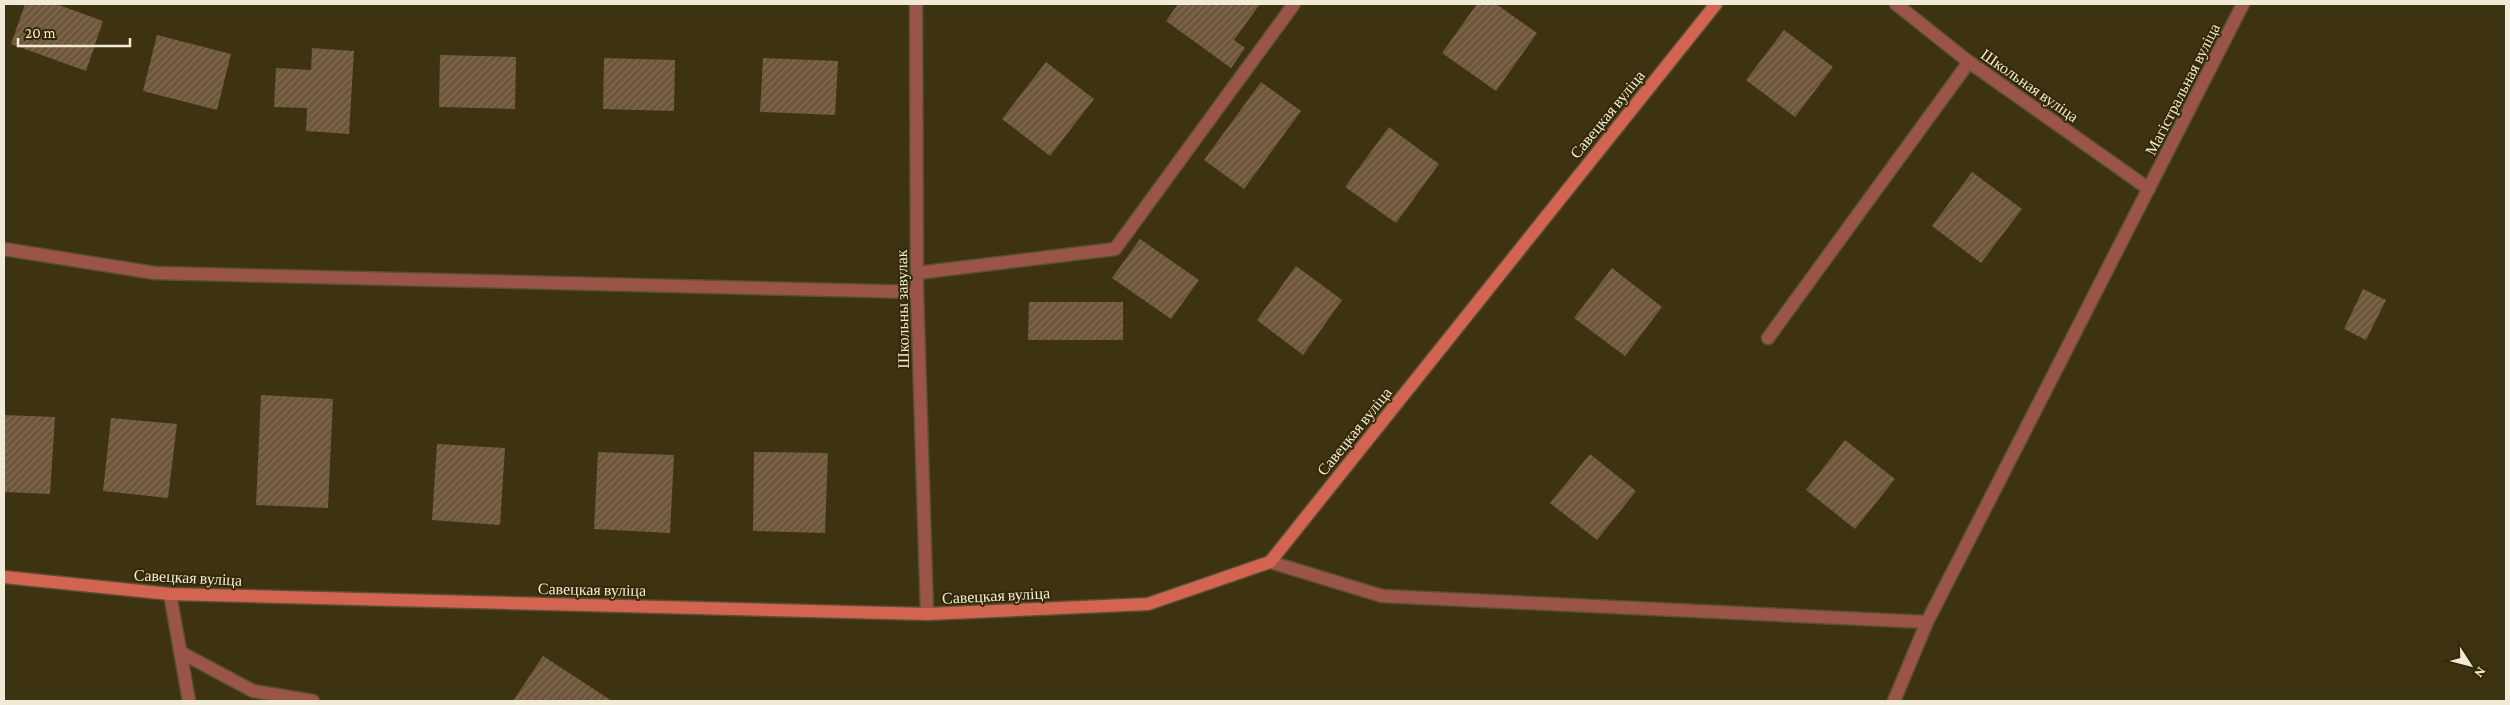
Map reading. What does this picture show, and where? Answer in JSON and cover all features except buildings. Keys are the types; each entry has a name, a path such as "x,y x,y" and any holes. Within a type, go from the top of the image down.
{"street":[{"name":"Школьны завулак","path":"916,4 917,292 927,614"},
{"path":"917,273 1114,250 1294,4"},
{"name":"Савецкая вуліца","path":"4,577 170,594 927,614 1148,604 1270,562 1716,4"},
{"name":"Школьная вуліца","path":"1896,4 1969,62 2149,190"},
{"name":"Магістральная вуліца","path":"1894,701 1927,622 2243,4"},
{"path":"1768,338 1969,62"},
{"path":"4,249 155,273 917,292"},
{"path":"1270,562 1382,596 1927,622"},
{"path":"170,594 189,701"},
{"path":"180,652 253,691 314,701"}]}
